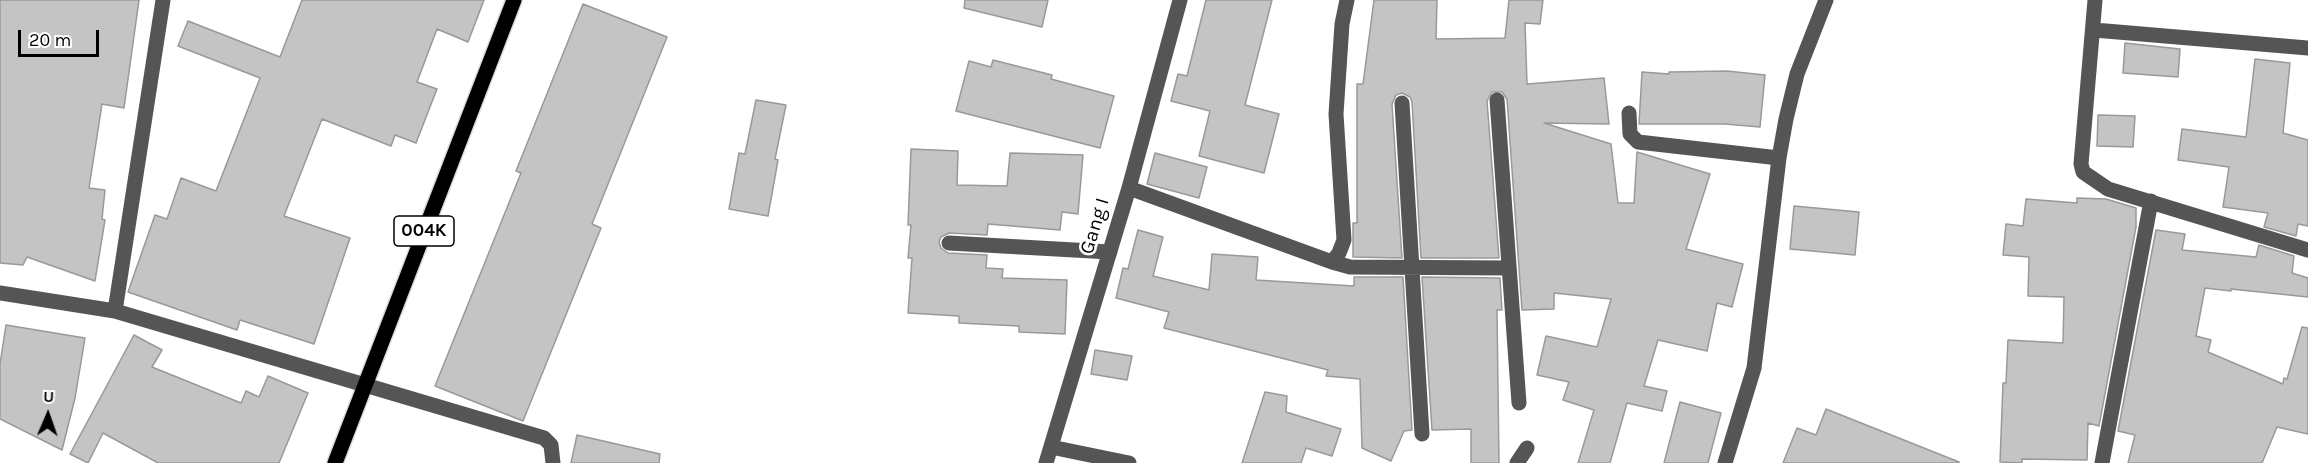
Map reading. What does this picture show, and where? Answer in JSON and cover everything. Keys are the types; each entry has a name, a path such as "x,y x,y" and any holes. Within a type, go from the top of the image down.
{"main road":[{"name":"004K","path":"335,463 514,0"}],"street":[{"path":"115,311 163,0"},
{"name":"Gang I","path":"1046,463 1129,188 1180,0"},
{"path":"1332,262 1339,253 1344,240 1336,114 1342,24 1347,0"},
{"path":"1725,463 1754,368 1779,158 1797,74 1826,0"},
{"path":"2095,0 2081,164 2083,172 2108,189 2308,250"},
{"path":"2094,30 2308,48"},
{"path":"1497,100 1519,403"},
{"path":"1402,103 1410,267 1422,434"},
{"path":"1629,113 1630,134 1638,142 1779,158"},
{"path":"1129,188 1350,267 1509,268"},
{"path":"2102,463 2151,201"},
{"path":"949,243 1110,252"},
{"path":"0,293 115,311 544,438 551,446 553,463"},
{"path":"1051,447 1129,463"},
{"path":"1517,463 1527,448"}],"building":[{"path":"0,0 139,0 124,108 102,104 89,188 105,190 102,219 105,220 95,281 27,257 23,265 0,263"},
{"path":"302,0 484,0 468,42 437,29 417,82 437,89 416,143 395,135 391,146 322,119 284,216 350,238 314,344 240,320 237,330 128,292 155,215 167,219 181,178 216,191 260,78 178,46 188,21 280,57"},
{"path":"965,0 1048,0 1042,27 964,8"},
{"path":"1206,0 1272,0 1245,105 1279,114 1264,173 1199,156 1210,111 1171,101 1178,74 1187,76"},
{"path":"1374,0 1437,0 1436,39 1505,38 1509,0 1543,0 1540,24 1525,23 1527,84 1604,78 1609,124 1544,123 1611,144 1618,203 1634,203 1637,152 1710,174 1686,249 1743,264 1732,307 1717,303 1707,351 1658,340 1644,386 1667,391 1662,411 1627,403 1610,463 1578,463 1594,410 1563,400 1569,382 1537,375 1546,336 1597,347 1611,299 1554,293 1554,309 1522,310 1507,99 1502,92 1492,92 1487,101 1499,258 1421,258 1412,102 1410,97 1402,93 1396,95 1392,104 1402,258 1353,257 1353,223 1357,223 1357,84 1363,84"},
{"path":"583,4 667,37 592,224 601,228 523,421 435,386 521,173 516,171"},
{"path":"2125,43 2180,49 2178,77 2123,73"},
{"path":"2255,59 2290,63 2283,133 2308,140 2308,226 2298,224 2296,236 2264,227 2268,213 2223,207 2229,167 2178,160 2182,129 2246,137"},
{"path":"993,60 1052,75 1051,79 1114,96 1100,148 956,111 969,61 991,67"},
{"path":"1727,71 1765,75 1760,127 1725,124 1639,124 1642,72 1669,74 1669,72"},
{"path":"756,100 786,105 775,159 778,160 768,216 729,209 739,153 745,154"},
{"path":"2098,115 2135,116 2133,147 2097,146"},
{"path":"911,149 958,151 957,185 1007,186 1010,153 1083,155 1078,214 1062,212 1060,230 988,224 987,235 949,233 941,237 939,242 941,248 948,253 987,255 986,268 1003,269 1002,278 1067,280 1065,334 1019,332 1019,326 959,323 959,316 908,313 912,258 908,258 911,225 908,225"},
{"path":"1155,153 1207,167 1199,198 1147,184"},
{"path":"2077,198 2106,199 2136,208 2136,227 2099,426 2088,423 2087,460 2022,459 2022,463 2000,462 2003,383 2006,383 2008,340 2063,343 2064,297 2028,296 2029,257 2003,255 2006,224 2023,226 2026,199 2077,203"},
{"path":"1794,206 1859,212 1855,255 1790,249"},
{"path":"1138,230 1163,237 1153,276 1209,290 1212,254 1258,257 1256,280 1354,286 1354,277 1403,277 1412,430 1404,431 1391,461 1362,448 1360,379 1326,376 1328,370 1164,328 1169,312 1116,298 1123,268 1128,269"},
{"path":"2156,230 2185,234 2182,250 2256,257 2259,245 2294,256 2292,273 2308,278 2308,297 2205,288 2196,336 2211,340 2208,352 2283,384 2284,378 2287,379 2302,327 2308,328 2308,434 2277,427 2262,463 2128,463 2135,435 2118,431"},
{"path":"1422,277 1500,278 1502,310 1497,310 1499,463 1471,463 1471,429 1432,430"},
{"path":"6,325 85,338 75,398 62,450 0,419 0,364"},
{"path":"134,335 162,350 152,367 241,403 246,391 259,397 268,376 308,393 279,463 158,463 103,433 88,463 70,454"},
{"path":"1095,350 1132,356 1127,380 1091,374"},
{"path":"1265,392 1287,396 1286,412 1341,429 1332,456 1306,448 1301,463 1242,463"},
{"path":"1680,402 1721,413 1708,463 1664,463"},
{"path":"1826,409 1959,463 1783,463 1797,428 1816,435"},
{"path":"577,435 660,454 659,463 571,463"}]}
